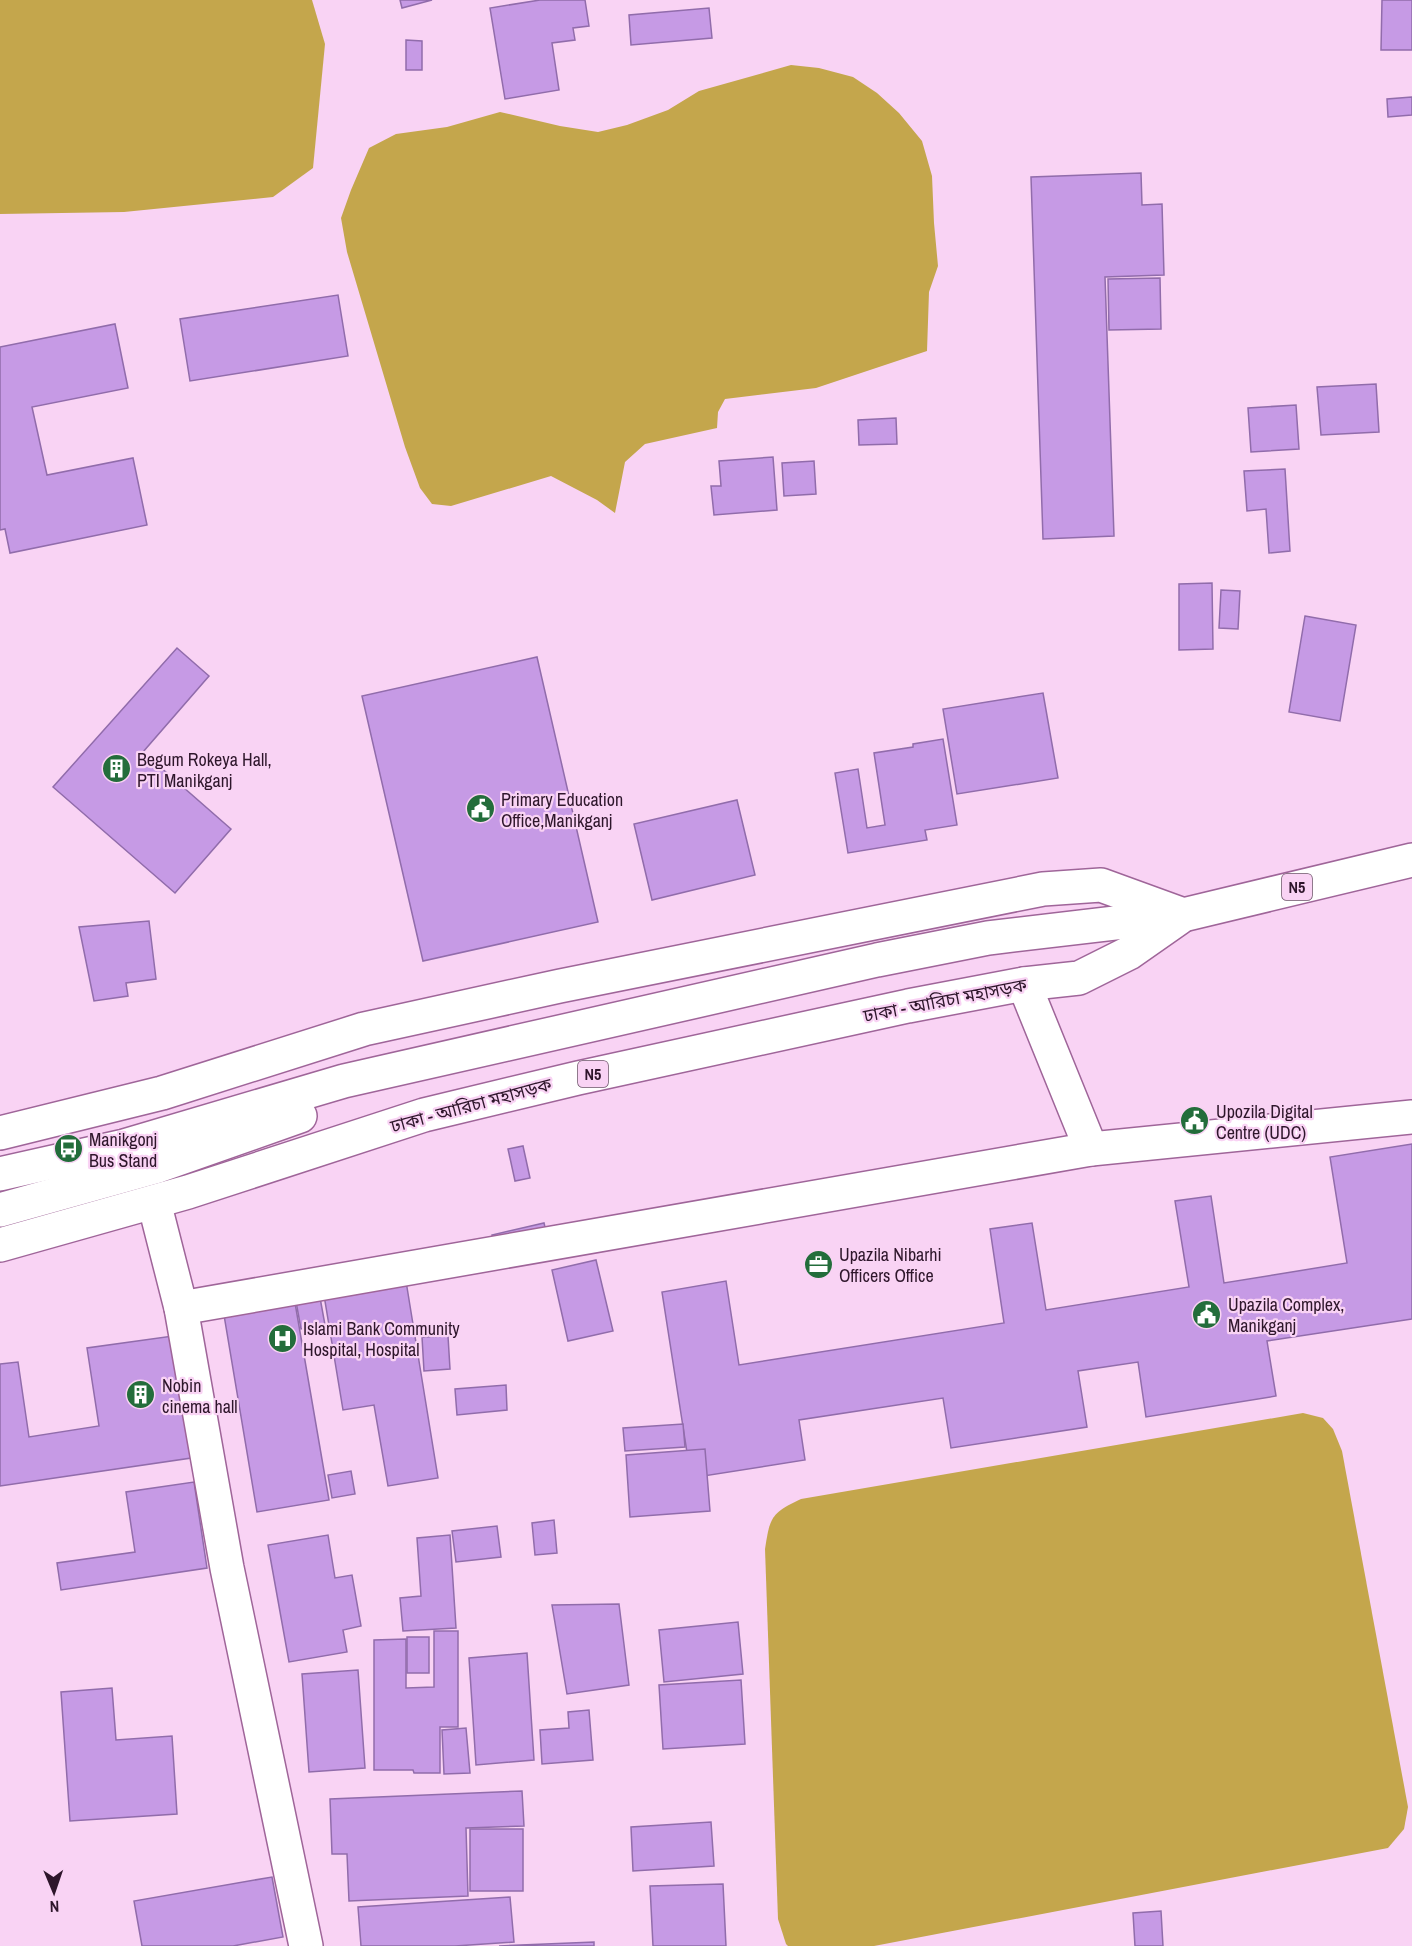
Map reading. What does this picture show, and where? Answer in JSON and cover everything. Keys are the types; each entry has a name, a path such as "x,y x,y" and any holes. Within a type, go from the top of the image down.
{"main road":[{"name":"ঢাকা - আরিচা মহাসড়ক","path":"0,1174 124,1146 344,1081 877,960 988,938 1183,915 1412,860"},
{"path":"0,1133 162,1093 364,1029 560,986 1043,889 1101,885 1183,915"},
{"name":"ঢাকা - আরিচা মহাসড়ক","path":"0,1245 154,1202 424,1115 612,1070 908,1006 1024,984 1079,978 1129,953 1183,915"},
{"path":"1024,984 1091,1149"},
{"name":"N5","path":"0,1210 158,1166 352,1097 441,1058"},
{"path":"182,1308 1091,1149 1412,1117"},
{"path":"154,1202 182,1308 230,1580 306,1946"}],"shaded area":[{"path":"0,0 312,0 325,44 313,168 273,197 124,212 0,214"},
{"path":"791,65 819,68 853,77 877,93 899,113 922,141 932,176 938,266 929,292 927,351 816,388 725,399 718,412 717,428 645,444 625,462 615,513 597,500 551,476 451,506 432,504 420,488 405,447 347,252 341,218 369,148 396,134 447,127 500,112 598,132 627,125 668,110 699,91"},
{"path":"1303,1413 1323,1418 1333,1429 1342,1451 1408,1807 1404,1829 1388,1848 874,1946 788,1946 778,1919 765,1549 774,1517 783,1508 801,1499"}],"building":[{"path":"400,0 432,0 402,8"},
{"path":"540,0 585,0 589,26 573,28 575,40 552,43 559,90 505,99 490,8"},
{"path":"1382,0 1412,0 1412,50 1381,50"},
{"path":"709,8 712,38 631,45 629,15"},
{"path":"406,40 422,41 422,70 406,70"},
{"path":"1412,97 1412,115 1388,117 1387,99"},
{"path":"1141,173 1142,205 1162,204 1164,275 1105,277 1114,536 1043,539 1031,177"},
{"path":"1160,278 1161,329 1109,330 1108,279"},
{"path":"338,295 348,356 190,381 180,319"},
{"path":"115,324 128,388 32,407 47,475 133,458 147,525 10,553 5,529 0,530 0,347"},
{"path":"1376,384 1379,432 1321,435 1317,387"},
{"path":"1296,405 1299,449 1251,452 1248,408"},
{"path":"896,418 897,444 859,445 858,420"},
{"path":"773,457 777,510 714,515 711,486 721,486 719,461"},
{"path":"814,461 816,494 784,496 782,463"},
{"path":"1285,469 1290,551 1269,553 1266,509 1247,511 1244,471"},
{"path":"1212,583 1213,649 1179,650 1179,584"},
{"path":"1221,590 1240,591 1238,629 1219,628"},
{"path":"1305,616 1356,625 1340,721 1289,712"},
{"name":"Begum Rokeya Hall, PTI Manikganj","path":"177,648 209,676 143,752 231,829 175,893 53,787"},
{"name":"Primary Education Office,Manikganj","path":"537,657 598,922 423,961 362,696"},
{"path":"1043,693 1058,778 957,794 943,709"},
{"path":"943,739 957,825 925,830 927,840 848,853 835,773 858,769 867,828 885,825 874,753 913,747 913,744"},
{"path":"737,800 755,875 652,900 634,824"},
{"path":"149,921 156,979 126,983 128,996 94,1001 79,927"},
{"name":"Upazila Complex, Manikganj","path":"1412,1144 1412,1319 1267,1341 1276,1396 1146,1417 1138,1362 1078,1371 1087,1427 951,1448 943,1398 799,1420 805,1460 691,1478 662,1292 726,1281 739,1365 1004,1323 990,1229 1032,1223 1046,1310 1189,1287 1175,1201 1211,1196 1224,1283 1347,1263 1330,1157"},
{"path":"523,1146 530,1178 515,1181 508,1149"},
{"path":"544,1223 548,1240 497,1253 492,1235"},
{"path":"596,1260 613,1331 568,1341 552,1270"},
{"path":"405,1275 438,1478 388,1486 374,1405 343,1410 323,1289"},
{"path":"319,1292 325,1325 301,1329 295,1296"},
{"path":"294,1297 329,1500 257,1512 223,1309"},
{"name":"Nobin cinema hall","path":"180,1335 198,1457 0,1486 0,1364 18,1362 29,1437 99,1426 87,1348"},
{"path":"448,1336 450,1369 424,1371 422,1337"},
{"path":"506,1385 507,1410 457,1415 455,1389"},
{"path":"683,1424 685,1447 625,1451 623,1428"},
{"path":"705,1449 710,1511 630,1517 626,1455"},
{"path":"351,1471 355,1494 332,1498 328,1475"},
{"path":"194,1482 207,1568 61,1590 57,1563 135,1552 126,1492"},
{"path":"554,1520 557,1553 535,1555 532,1523"},
{"path":"497,1526 501,1557 456,1562 452,1531"},
{"path":"328,1535 335,1578 352,1575 361,1626 343,1630 347,1652 289,1662 268,1545"},
{"path":"450,1535 456,1628 403,1631 400,1598 421,1596 417,1538"},
{"path":"619,1604 629,1685 567,1694 552,1605"},
{"path":"738,1622 743,1674 664,1682 659,1630"},
{"path":"434,1631 458,1631 458,1727 440,1727 440,1773 374,1770 374,1640 406,1639 406,1688 434,1687"},
{"path":"407,1637 429,1637 429,1673 407,1673"},
{"path":"527,1653 534,1760 476,1765 469,1658"},
{"path":"358,1670 365,1768 309,1772 302,1674"},
{"path":"741,1680 745,1744 663,1749 659,1685"},
{"path":"112,1688 116,1740 172,1736 177,1814 70,1821 61,1692"},
{"path":"589,1710 593,1760 542,1764 540,1730 569,1728 568,1712"},
{"path":"466,1728 470,1773 444,1774 442,1730"},
{"path":"522,1791 524,1826 466,1828 468,1896 349,1901 347,1854 332,1854 330,1799"},
{"path":"711,1822 714,1866 633,1871 631,1827"},
{"path":"470,1829 523,1829 523,1891 470,1891"},
{"path":"272,1877 283,1937 233,1946 142,1946 134,1901"},
{"path":"723,1884 726,1946 653,1946 650,1886"},
{"path":"510,1897 514,1942 455,1946 361,1946 358,1907"},
{"path":"1161,1911 1163,1946 1135,1946 1133,1913"},
{"path":"594,1942 594,1946 499,1946"}],"place":[{"name":"Begum Rokeya Hall, PTI Manikganj","path":"116,769"},
{"name":"Primary Education Office,Manikganj","path":"480,809"},
{"name":"Upozila Digital Centre (UDC)","path":"1195,1121"},
{"name":"Manikgonj Bus Stand","path":"68,1149"},
{"name":"Upazila Nibarhi Officers Office","path":"818,1264"},
{"name":"Upazila Complex, Manikganj","path":"1207,1314"},
{"name":"Islami Bank Community Hospital, Hospital","path":"282,1338"},
{"name":"Nobin cinema hall","path":"141,1395"}]}
